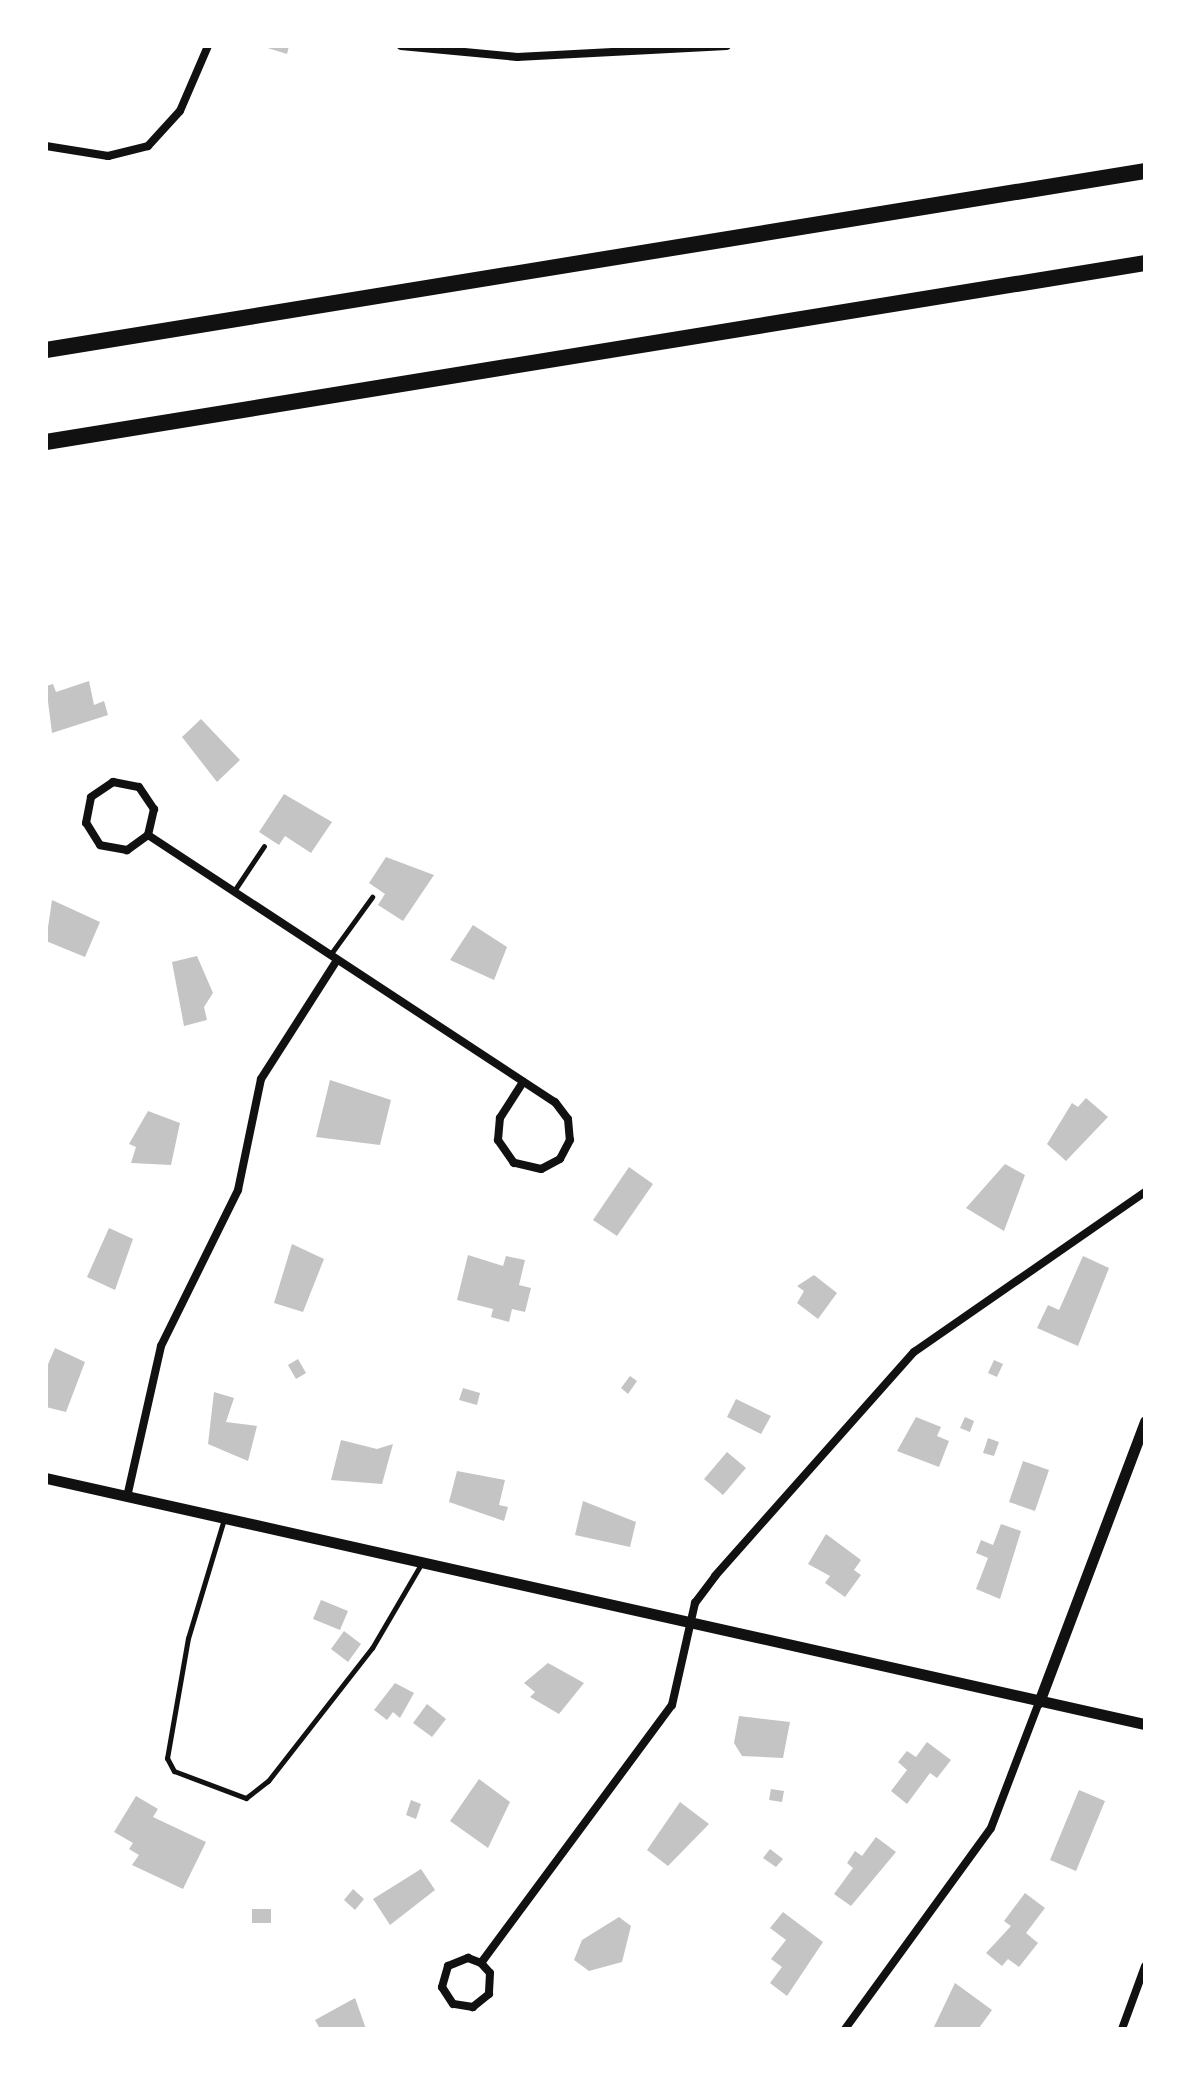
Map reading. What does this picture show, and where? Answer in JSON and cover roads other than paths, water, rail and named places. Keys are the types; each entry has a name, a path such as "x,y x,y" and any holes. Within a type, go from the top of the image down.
{"highway":[{"path":"46,350 1145,171"},
{"path":"46,442 1145,263"}],"street":[{"path":"46,146 108,156 148,146 180,111 208,46"},
{"path":"401,46 517,57 727,46"},
{"path":"113,782 139,787 154,809 148,835 127,850 100,845 86,823 91,797 113,782"},
{"path":"148,835 233,892 523,1082 560,1107 570,1125 564,1153 541,1169 514,1163 498,1140 500,1118 523,1082"},
{"path":"127,1497 161,1346 238,1190 261,1079 333,958"},
{"path":"481,1963 672,1705 695,1603 715,1576 914,1352 1145,1192"},
{"path":"845,2029 991,1828 1145,1421"},
{"path":"46,1478 691,1626 1145,1724"},
{"path":"460,1959 481,1963 490,1973 489,1994 473,2007 453,2004 442,1987 448,1966 460,1959"},
{"path":"1122,2029 1145,1966"}],"lane":[{"path":"233,892 264,846"},
{"path":"333,958 372,897"},
{"path":"224,1519 188,1638 167,1758 174,1771 246,1798 268,1781 372,1648 421,1564"}]}
